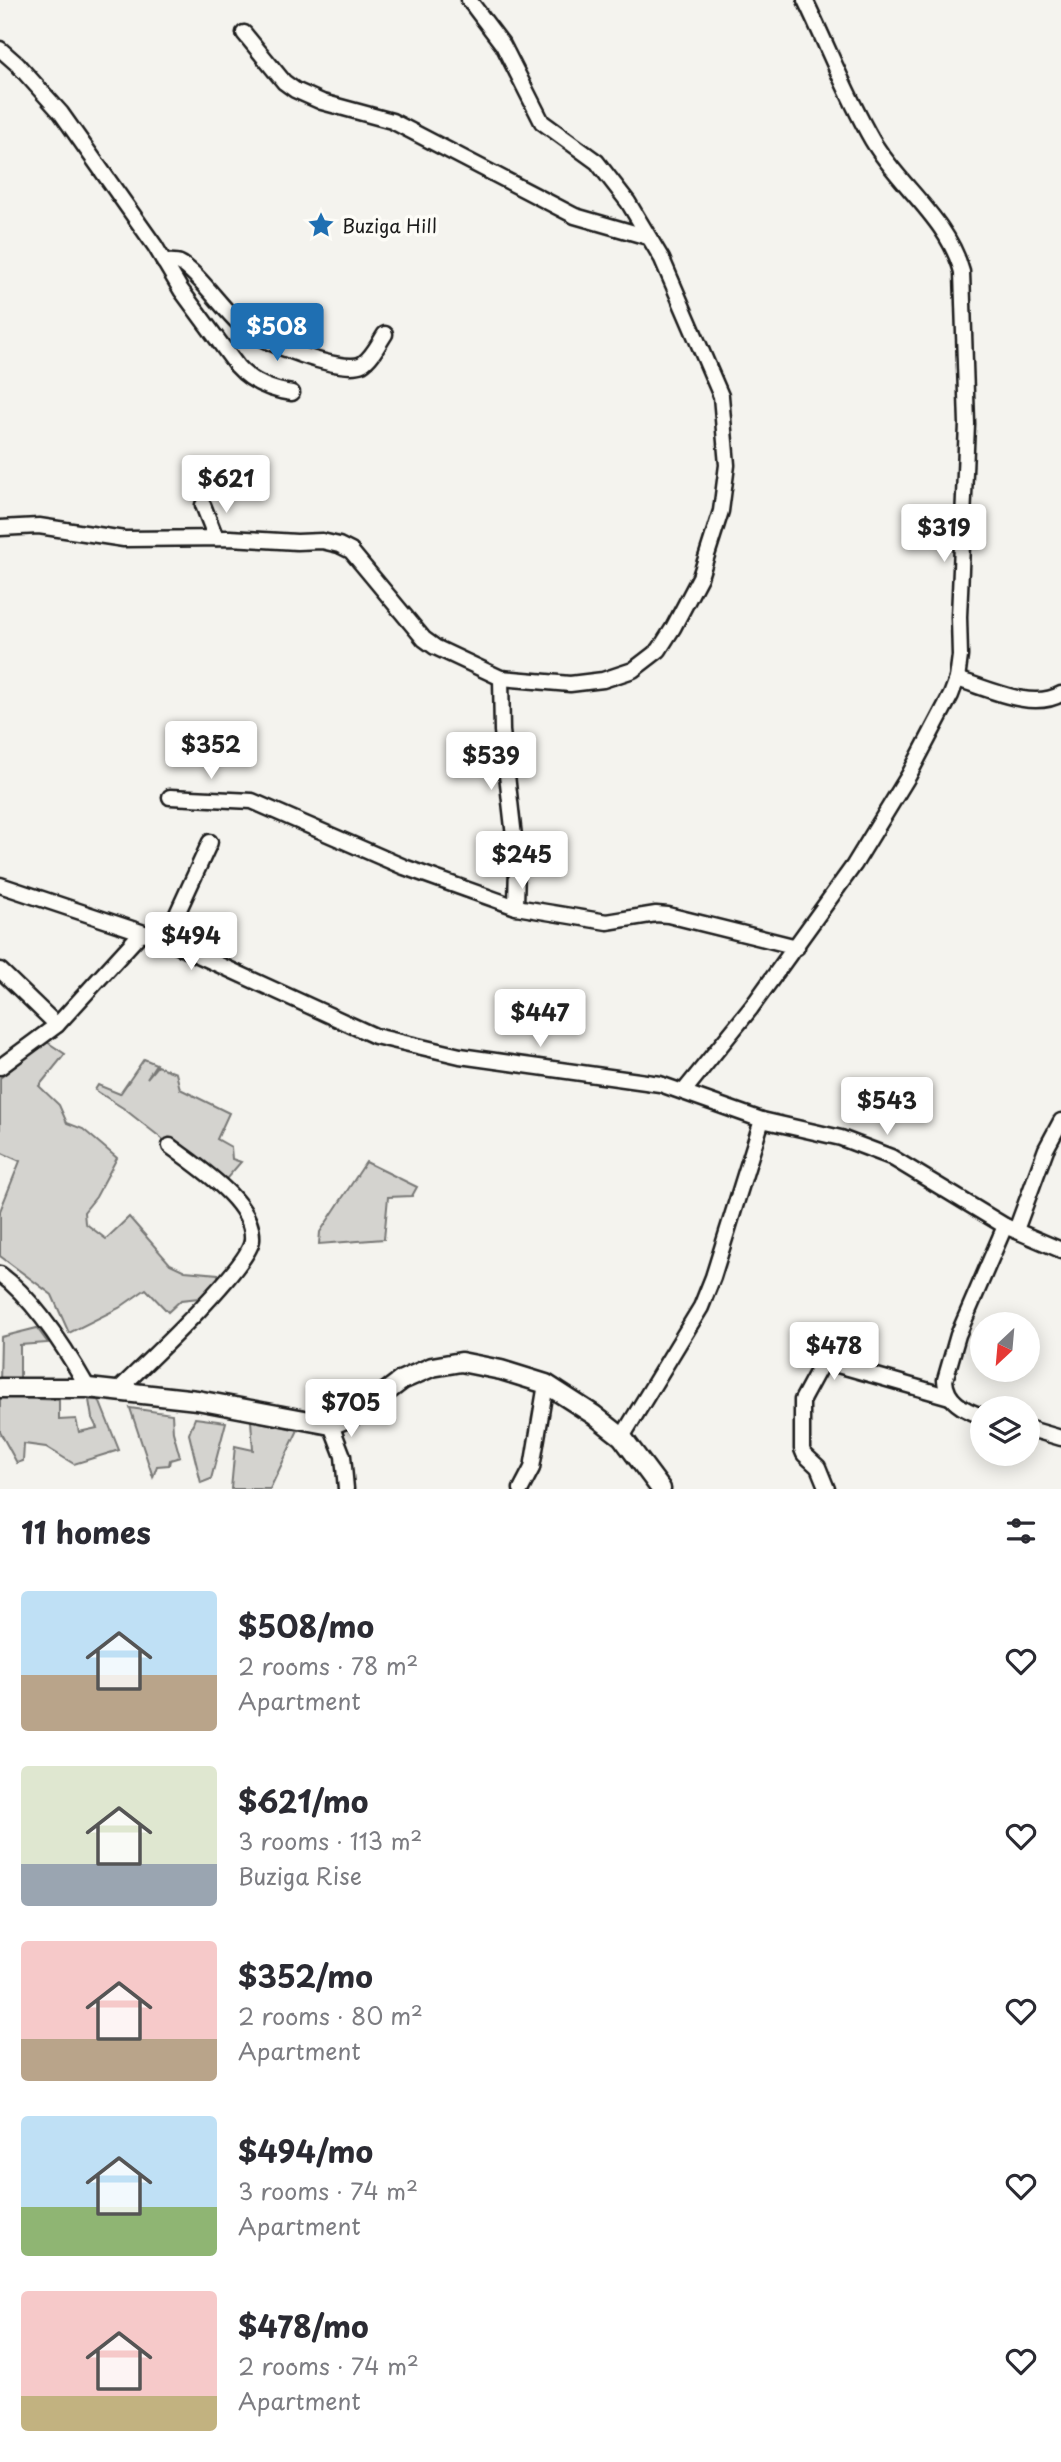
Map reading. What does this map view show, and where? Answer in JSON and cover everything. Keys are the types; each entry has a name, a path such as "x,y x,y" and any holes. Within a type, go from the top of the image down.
{"street":[{"path":"0,528 39,526 124,539 216,538 322,541 339,545 351,551 424,639 435,647 501,678 570,684 603,680 633,670 659,650 674,628 700,577 721,511 727,466 721,396 662,259 628,202 597,162 542,121 503,45 469,0"},
{"path":"684,1091 797,947 854,865 909,775 951,695 960,656 959,617 967,424 962,272 958,256 949,240 889,166 872,140 843,84 806,0"},
{"path":"244,33 284,82 295,90 322,103 403,126 575,216 648,237"},
{"path":"0,49 61,113 181,290 244,375 274,390 292,393"},
{"path":"164,262 178,262 189,269 247,331 316,361 351,367 363,363 385,334"},
{"path":"203,505 216,538"},
{"path":"501,678 502,731 517,863 516,907"},
{"path":"957,678 1024,699 1038,701 1061,694"},
{"path":"170,797 251,801 404,867 516,907 607,922 656,914 668,915 797,947"},
{"path":"165,940 210,842"},
{"path":"0,885 165,940 375,1036 460,1056 660,1084 762,1120 842,1138 877,1151 1011,1228 1061,1250"},
{"path":"0,1067 57,1025 141,933"},
{"path":"0,970 57,1025"},
{"path":"622,1437 701,1307 713,1277 762,1120"},
{"path":"950,1397 946,1388 948,1367 958,1335 1061,1121"},
{"path":"117,1391 174,1337 244,1259 252,1240 248,1221 227,1191 170,1146"},
{"path":"0,1274 16,1286 75,1365 88,1388"},
{"path":"0,1388 88,1388 117,1391 197,1400 331,1425 357,1414 402,1380 432,1367 461,1362 501,1370 545,1384 594,1415 622,1437 661,1489"},
{"path":"827,1489 818,1467 802,1449 802,1400 822,1363 852,1368 950,1397 970,1411"},
{"path":"521,1489 532,1468 545,1384"},
{"path":"331,1425 343,1456 346,1489"},
{"path":"1040,1432 1061,1438"}],"shaded area":[{"path":"47,1042 65,1054 39,1086 59,1105 67,1123 83,1129 117,1158 96,1197 84,1212 85,1223 106,1239 129,1217 170,1264 185,1271 218,1274 218,1284 199,1298 181,1300 168,1312 146,1289 119,1308 69,1333 52,1295 0,1256 0,1211 20,1161 0,1152 0,1078"},
{"path":"144,1059 156,1064 147,1078 157,1066 176,1073 180,1089 229,1113 217,1139 231,1147 232,1159 241,1162 221,1185 123,1108 95,1090 98,1085 120,1094"},
{"path":"366,1162 417,1187 412,1196 388,1197 384,1239 319,1244 320,1232"},
{"path":"37,1328 48,1343 20,1345 20,1382 0,1384 1,1337"},
{"path":"0,1397 59,1400 59,1420 76,1419 79,1432 97,1428 89,1400 99,1400 119,1450 74,1464 46,1447 24,1444 23,1461 17,1463 0,1432"},
{"path":"130,1408 172,1414 173,1432 180,1457 170,1460 169,1465 157,1466 153,1477"},
{"path":"195,1418 226,1422 211,1479 201,1483 189,1434"},
{"path":"251,1420 298,1430 270,1489 231,1489 235,1446 253,1450"}],"place":[{"name":"Buziga Hill","path":"321,225"}]}
